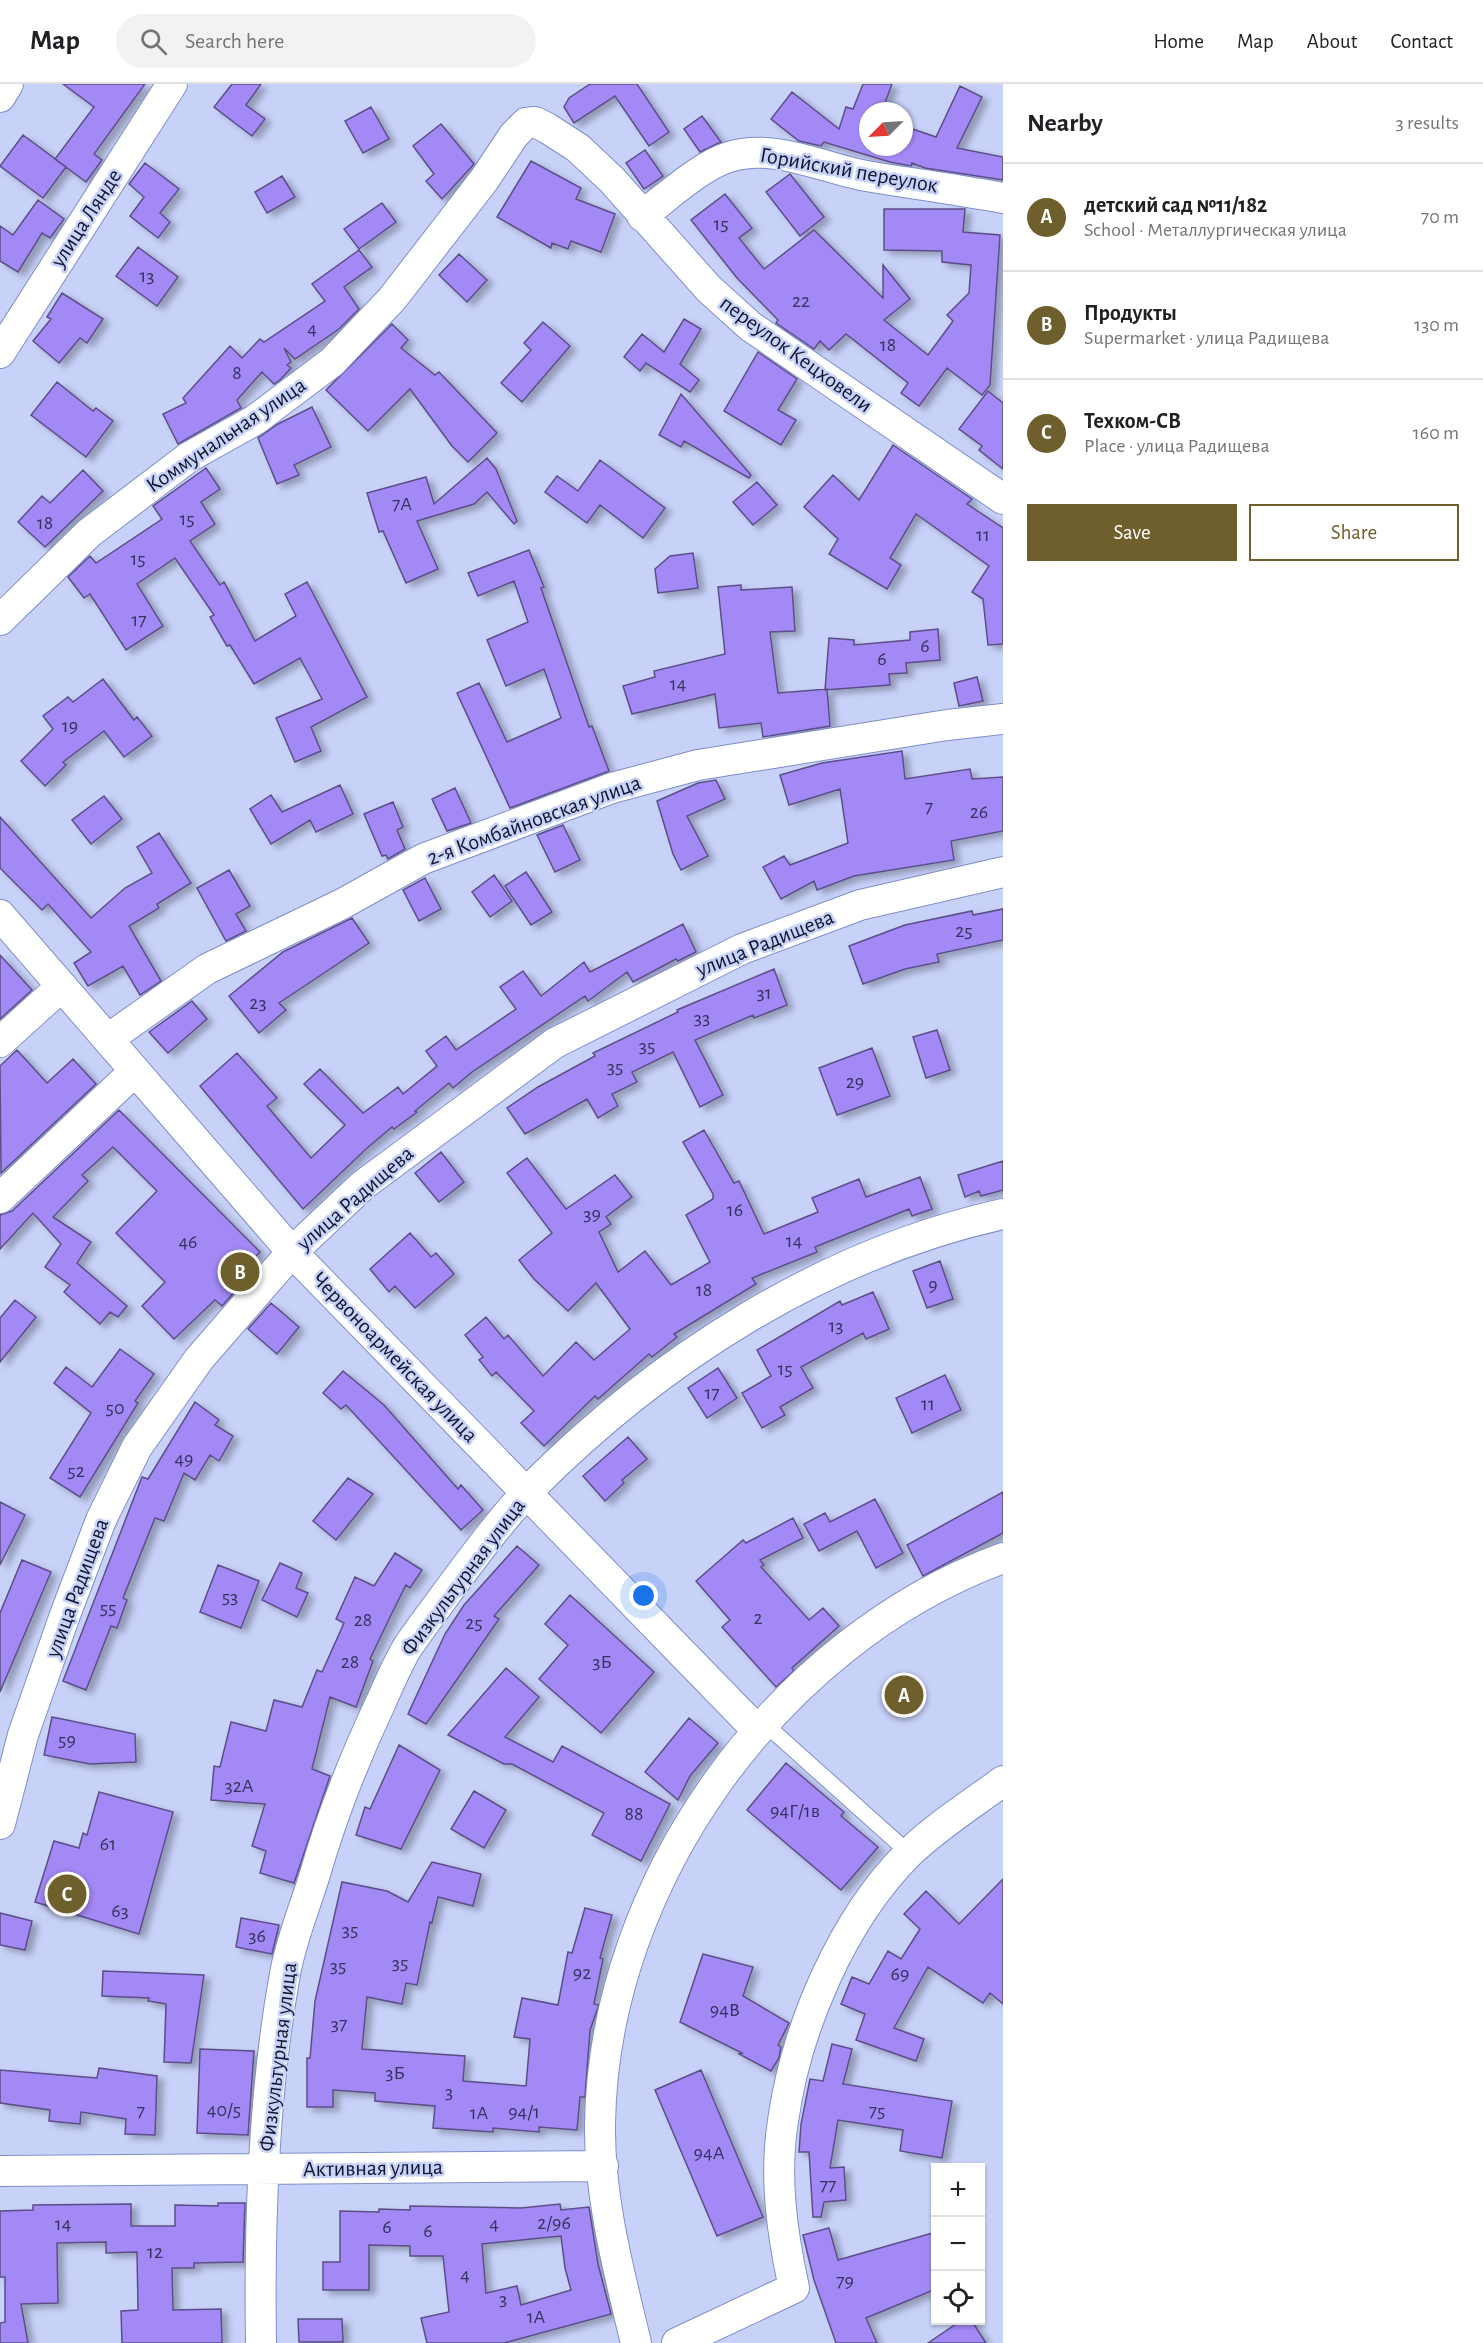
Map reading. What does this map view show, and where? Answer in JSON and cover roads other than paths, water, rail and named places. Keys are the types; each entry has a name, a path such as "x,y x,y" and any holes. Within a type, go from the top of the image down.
{"street":[{"path":"0,97 8,84"},
{"name":"улица Лянде","path":"0,353 172,84"},
{"name":"переулок Кецховели","path":"526,123 535,122 578,148 612,180 709,289 750,326 1003,499"},
{"name":"Коммунальная улица","path":"0,620 89,533 189,457 255,420 332,362 392,299 484,180 514,135 526,123"},
{"name":"Горийский переулок","path":"642,216 694,177 727,157 752,151 825,164 869,177 1003,198"},
{"name":"2-я Комбайновская улица","path":"108,1039 207,969 342,904 423,859 612,788 698,765 947,725 1003,719"},
{"name":"улица Радищева","path":"0,1824 23,1735 65,1615 101,1520 137,1447 199,1359 292,1252 363,1185 555,1043 742,949 860,906 1003,872"},
{"name":"Червоноармейская улица","path":"0,915 292,1252 527,1493 761,1727"},
{"path":"0,1042 62,986"},
{"path":"0,1198 135,1071"},
{"name":"Физкультурная улица","path":"261,2343 260,2279 265,2169 273,2063 285,1971 323,1846 360,1746 406,1650 471,1560 527,1493 596,1427 698,1350 781,1296 870,1257 969,1222 1003,1214"},
{"path":"636,2343 618,2268 603,2166 600,2126 605,2066 617,2000 636,1939 662,1874 694,1816 728,1766 761,1727 819,1669 868,1630 926,1593 1003,1558"},
{"path":"677,2343 794,2288 783,2239 779,2177 782,2121 795,2062 814,2005 839,1951 871,1900 909,1853 1003,1781"},
{"name":"Активная улица","path":"0,2171 603,2166"}],"lane":[{"path":"761,1727 909,1853"}],"place":[{"name":"Продукты","path":"240,1272"},
{"name":"детский сад №11/182","path":"904,1695"},
{"name":"Техком-СВ","path":"67,1894"}]}
